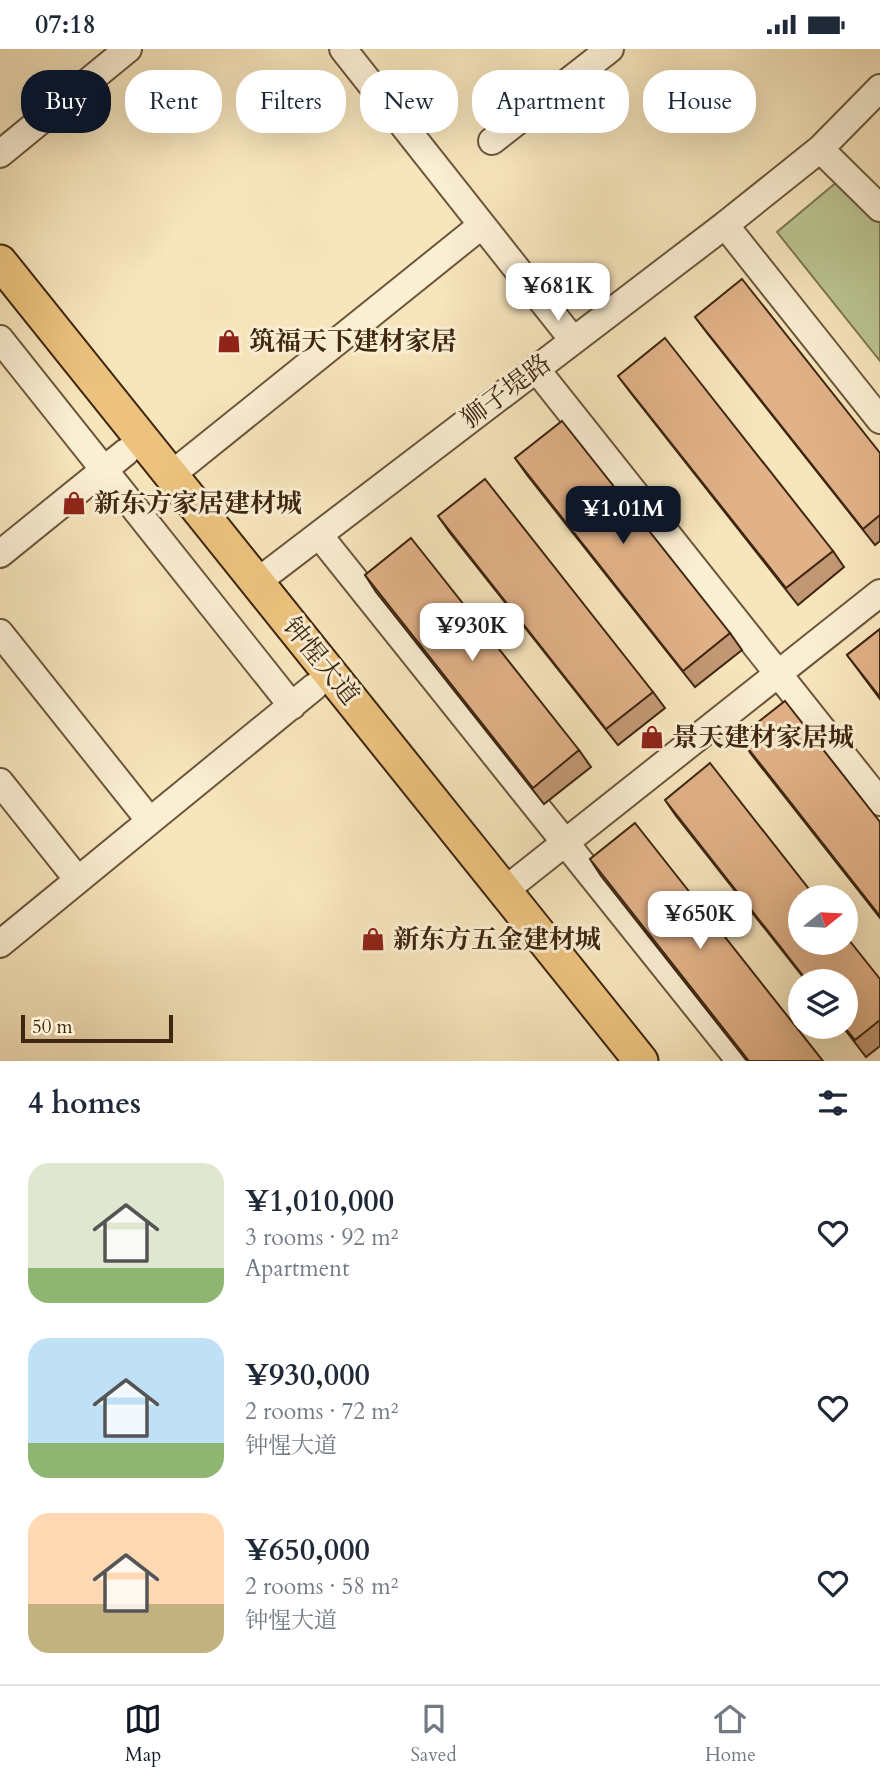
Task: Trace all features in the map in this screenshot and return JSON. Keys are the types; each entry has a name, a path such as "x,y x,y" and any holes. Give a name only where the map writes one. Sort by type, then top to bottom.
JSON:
{"main road":[{"name":"钟惺大道","path":"0,262 641,1061"},
{"name":"钟惺大道","path":"0,295 115,461 303,696 614,1061"}],"street":[{"path":"0,155 128,49"},
{"path":"343,49 573,340"},
{"path":"492,141 610,49"},
{"name":"狮子堤路","path":"257,582 820,149 880,88"},
{"path":"820,149 880,208"},
{"path":"171,475 482,225"},
{"path":"724,225 880,420"},
{"path":"0,339 115,461 0,554"},
{"path":"536,369 880,802"},
{"path":"319,535 740,1061"},
{"path":"505,891 880,593"},
{"path":"0,633 150,821"},
{"path":"3,936 78,880 303,696"},
{"path":"0,782 78,880"}],"green space":[{"path":"838,181 880,218 880,361 777,232"}],"building":[{"path":"742,279 880,453 880,515 863,529 695,317"},
{"path":"665,338 833,551 786,588 618,376"},
{"path":"562,421 730,633 683,671 515,458"},
{"path":"485,479 653,692 606,729 438,516"},
{"path":"411,538 579,750 533,788 365,575"},
{"path":"880,629 880,697 847,655"},
{"path":"785,701 880,822 880,916 858,885 739,737"},
{"path":"710,763 806,885 788,885 788,955 858,955 858,951 880,979 880,1020 858,1038 858,969 798,969 665,800"},
{"path":"635,823 788,1017 788,1039 806,1039 823,1061 749,1061 590,859"}],"place":[{"name":"筑福天下建材家居","path":"229,341"},
{"name":"新东方家居建材城","path":"74,503"},
{"name":"景天建材家居城","path":"652,737"},
{"name":"新东方五金建材城","path":"373,939"}]}
